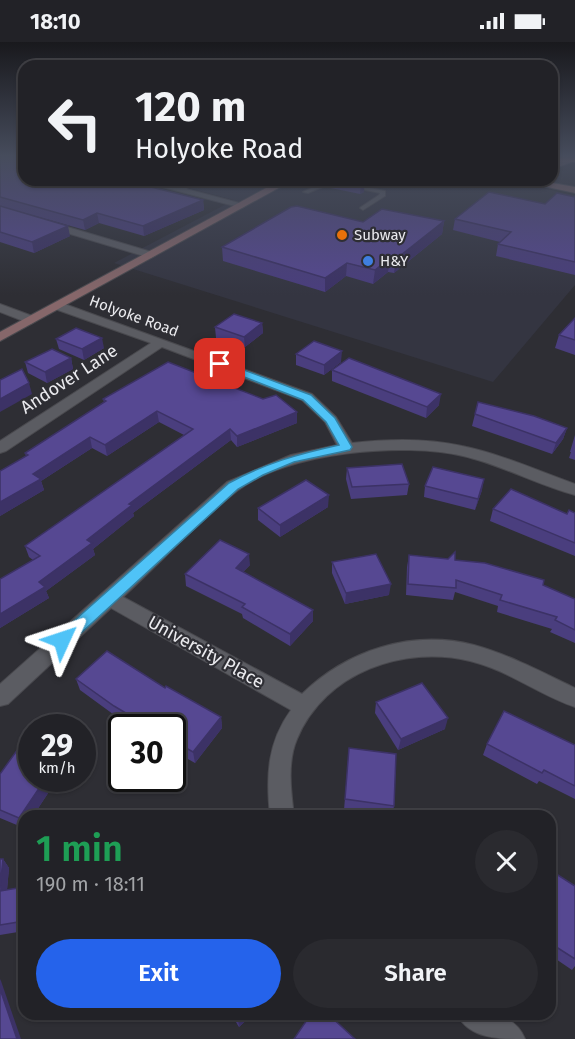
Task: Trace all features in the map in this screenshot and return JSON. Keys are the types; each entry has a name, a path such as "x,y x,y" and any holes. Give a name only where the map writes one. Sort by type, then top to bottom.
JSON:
{"main road":[{"path":"0,337 247,203"}],"street":[{"path":"232,203 242,205"},
{"path":"0,210 151,255"},
{"name":"Holyoke Road","path":"58,306 307,397 331,420 346,447"},
{"path":"0,308 31,320"},
{"name":"Andover Lane","path":"0,448 160,343"},
{"path":"0,696 233,486 291,459 365,444 453,449 471,453 575,490"},
{"name":"University Place","path":"109,598 304,705"},
{"path":"281,810 278,780 285,739 304,705 330,681 362,661 401,650 456,650 493,660 575,698"},
{"path":"481,1020 510,1039"}],"lane":[{"path":"363,208 372,203"}],"shaded area":[{"path":"229,203 575,203 575,285 493,382 114,263"}],"building":[{"path":"20,203 197,203 143,226 97,213 83,220"},
{"path":"476,203 575,203 575,262 498,244 511,232 455,219"},
{"path":"0,206 68,226 32,242 0,232"},
{"path":"297,206 363,222 382,209 444,221 396,259 390,258 375,270 347,263 325,278 222,247 291,207"},
{"path":"234,314 262,323 244,337 215,327"},
{"path":"575,318 575,340 559,335"},
{"path":"76,328 102,338 82,349 56,339"},
{"path":"314,341 342,351 324,365 296,354"},
{"path":"52,349 71,358 45,372 25,362"},
{"path":"349,358 441,394 427,407 332,370"},
{"path":"168,362 263,399 276,395 297,412 237,436 230,429 129,504 132,505 87,540 92,543 39,582 45,587 0,614 0,579 40,556 25,546 193,429 157,411 105,445 90,437 33,474 41,479 0,502 0,471 28,455 25,453 106,401 103,399"},
{"path":"22,369 29,383 0,399 0,380"},
{"path":"478,402 534,416 567,428 556,443 475,414"},
{"path":"402,464 409,484 352,487 347,468"},
{"path":"433,467 484,479 478,499 425,486"},
{"path":"306,480 329,495 280,525 258,508"},
{"path":"511,489 567,514 569,510 575,513 575,543 493,509"},
{"path":"220,540 249,554 236,568 313,610 290,634 242,607 245,604 185,574"},
{"path":"455,552 455,560 485,563 544,580 543,585 575,599 575,630 555,620 557,617 500,600 502,595 456,580 456,588 408,584 409,555 448,559"},
{"path":"376,554 391,584 346,593 332,562"},
{"path":"107,651 165,688 166,686 221,717 193,752 186,748 186,714 127,714 76,679"},
{"path":"422,683 448,718 401,739 376,702"},
{"path":"504,711 575,745 575,786 544,770 542,773 487,744"},
{"path":"349,748 396,754 394,806 345,799"},
{"path":"18,749 18,792 37,792 24,810 18,810 18,818 0,810 0,774"},
{"path":"0,859 3,859 0,888"},
{"path":"556,874 575,886 575,959 556,947"},
{"path":"18,888 18,922 0,925 0,891"},
{"path":"0,989 17,1039 0,1039"},
{"path":"307,1020 334,1020 355,1039 294,1039"}],"place":[{"name":"Subway","path":"342,235"},
{"name":"H&Y","path":"368,261"}],"route":[{"path":"62,640 233,486 291,459 346,447 331,420 307,397 220,364"}]}
